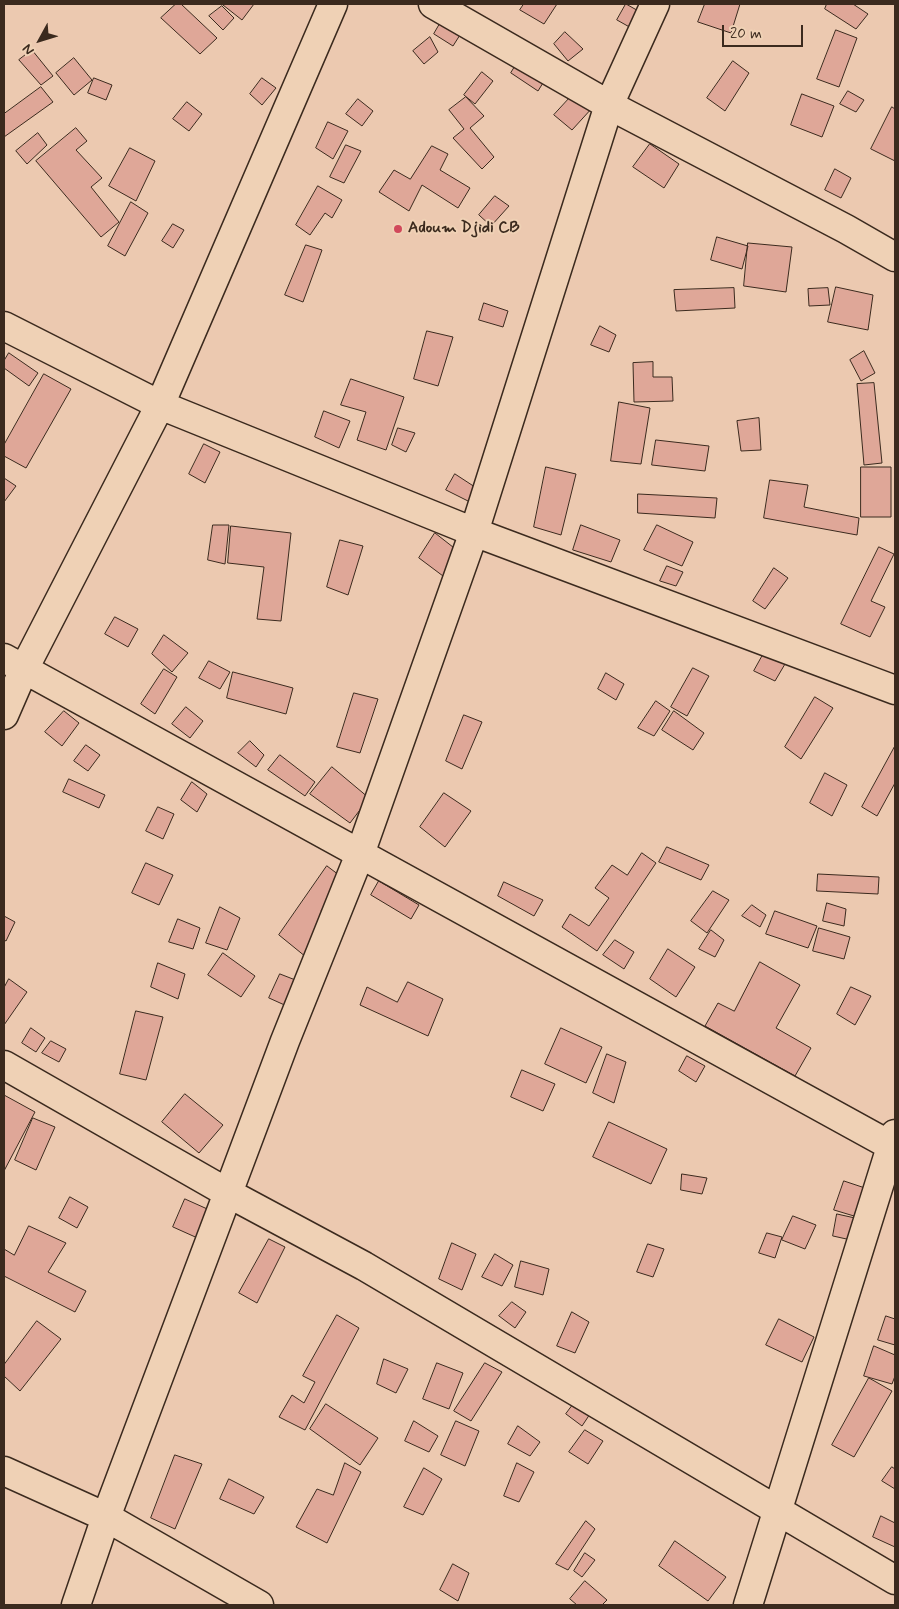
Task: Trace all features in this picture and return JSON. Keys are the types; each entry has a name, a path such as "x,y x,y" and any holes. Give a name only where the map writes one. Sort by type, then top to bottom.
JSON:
{"street":[{"path":"4,715 14,664 160,405 333,4"},
{"path":"433,4 609,105 846,229 895,257"},
{"path":"76,1605 106,1517 285,1041 360,854 474,532 609,105 655,4"},
{"path":"4,326 160,405 474,532 895,690"},
{"path":"14,664 894,1143 748,1605"},
{"path":"4,1065 228,1193 364,1266 895,1580"},
{"path":"4,1471 106,1517 259,1605"}],"building":[{"path":"176,4 181,4 217,38 200,54 161,18"},
{"path":"224,4 254,4 242,20"},
{"path":"524,4 557,4 544,24 520,10"},
{"path":"626,4 642,13 633,29 617,20"},
{"path":"705,4 740,4 731,33 698,22"},
{"path":"827,4 853,4 868,14 856,29 825,9"},
{"path":"222,6 234,18 223,30 209,16"},
{"path":"445,15 465,27 453,46 434,34"},
{"path":"836,30 857,38 839,87 817,79"},
{"path":"565,32 583,49 568,61 554,44"},
{"path":"430,37 438,52 424,64 413,51"},
{"path":"32,50 53,76 41,85 19,60"},
{"path":"74,58 92,80 74,95 56,73"},
{"path":"519,60 546,78 538,91 511,73"},
{"path":"733,61 749,73 725,111 707,98"},
{"path":"482,72 493,81 475,104 464,95"},
{"path":"94,78 112,85 106,100 88,93"},
{"path":"262,78 276,88 262,105 250,94"},
{"path":"41,87 53,102 4,137 4,114"},
{"path":"577,90 593,107 572,130 554,115"},
{"path":"848,91 864,100 856,112 840,104"},
{"path":"802,94 834,106 822,137 791,125"},
{"path":"466,97 484,116 470,128 494,157 482,169 453,138 464,129 449,110"},
{"path":"358,99 373,111 362,126 346,114"},
{"path":"187,102 202,114 189,131 173,119"},
{"path":"892,107 895,109 895,161 871,149"},
{"path":"328,122 348,131 333,159 316,148"},
{"path":"76,128 87,141 76,150 102,178 91,187 119,222 101,237 36,161"},
{"path":"38,133 47,145 27,164 16,151"},
{"path":"650,144 679,164 664,188 633,167"},
{"path":"346,145 361,151 344,183 330,177"},
{"path":"432,146 448,154 440,170 470,188 458,208 422,185 409,211 379,192 394,170 410,179"},
{"path":"130,148 155,161 136,201 109,186"},
{"path":"835,169 851,178 841,198 825,190"},
{"path":"318,186 342,200 332,218 325,213 310,235 296,225"},
{"path":"495,196 509,206 491,226 479,215"},
{"path":"131,202 148,213 125,256 108,246"},
{"path":"173,224 184,230 173,248 162,241"},
{"path":"717,237 748,246 742,269 711,260"},
{"path":"748,243 792,247 786,292 744,286"},
{"path":"306,245 322,250 303,302 285,295"},
{"path":"836,287 873,295 868,330 828,322"},
{"path":"734,288 735,308 676,311 674,290"},
{"path":"828,288 830,305 809,306 808,289"},
{"path":"484,303 508,311 503,327 479,320"},
{"path":"600,326 616,335 609,352 591,345"},
{"path":"427,331 453,337 438,386 414,379"},
{"path":"864,351 875,373 861,381 850,360"},
{"path":"9,353 38,373 29,386 4,368 4,361"},
{"path":"653,362 653,377 672,377 673,401 634,402 633,363"},
{"path":"44,374 71,389 26,468 4,456 4,445"},
{"path":"351,379 404,397 386,450 357,440 366,412 341,405"},
{"path":"874,383 882,463 864,465 857,384"},
{"path":"619,402 650,408 641,464 611,461"},
{"path":"324,411 350,421 339,448 315,437"},
{"path":"759,418 761,450 741,451 737,421"},
{"path":"398,428 415,433 406,452 392,445"},
{"path":"656,440 709,446 705,471 652,465"},
{"path":"204,444 220,452 205,483 189,474"},
{"path":"546,467 576,474 561,535 534,527"},
{"path":"861,467 891,467 891,517 861,517"},
{"path":"455,474 478,489 472,503 446,490"},
{"path":"4,478 16,486 4,502"},
{"path":"770,480 808,485 804,507 859,518 857,535 764,518"},
{"path":"638,494 717,498 715,518 638,513"},
{"path":"213,525 229,525 225,564 208,560"},
{"path":"581,525 620,540 611,562 573,550"},
{"path":"657,525 693,542 682,566 644,550"},
{"path":"231,526 291,533 281,621 257,619 264,567 228,563"},
{"path":"435,533 458,551 443,576 419,558"},
{"path":"340,540 363,546 348,595 327,587"},
{"path":"879,547 894,554 871,601 885,607 870,637 841,624"},
{"path":"667,566 683,572 676,586 660,581"},
{"path":"774,568 788,578 765,609 753,601"},
{"path":"115,617 138,629 128,647 105,634"},
{"path":"164,635 188,653 172,672 152,654"},
{"path":"764,653 785,664 775,681 754,671"},
{"path":"209,661 230,672 220,689 199,678"},
{"path":"693,668 709,676 687,716 671,707"},
{"path":"164,669 177,677 155,714 141,704"},
{"path":"233,672 293,688 286,714 227,698"},
{"path":"606,673 624,684 616,700 598,689"},
{"path":"354,693 378,699 360,753 337,747"},
{"path":"815,697 833,708 801,759 785,747"},
{"path":"656,701 670,711 654,736 638,728"},
{"path":"186,707 203,721 190,738 172,724"},
{"path":"64,711 79,723 62,746 45,732"},
{"path":"674,711 704,733 693,750 662,730"},
{"path":"464,715 482,722 462,769 446,761"},
{"path":"250,741 264,755 256,767 238,753"},
{"path":"86,745 100,755 88,771 74,761"},
{"path":"895,746 895,783 877,816 862,807"},
{"path":"280,755 315,782 305,796 268,770"},
{"path":"332,767 369,798 350,823 310,794"},
{"path":"825,773 847,785 832,816 810,803"},
{"path":"69,779 105,795 99,808 63,792"},
{"path":"192,782 207,794 197,812 181,800"},
{"path":"444,793 471,811 445,847 420,827"},
{"path":"158,807 174,814 163,839 146,831"},
{"path":"667,847 709,865 701,880 659,862"},
{"path":"642,853 656,863 597,951 562,927 570,914 589,926 609,898 595,888 612,865 627,875"},
{"path":"146,863 173,875 159,905 132,893"},
{"path":"327,866 343,878 321,911 332,918 306,957 279,935"},
{"path":"818,874 879,877 878,894 817,891"},
{"path":"379,881 419,905 411,919 371,895"},
{"path":"504,882 543,900 534,916 498,896"},
{"path":"713,891 729,900 707,933 691,921"},
{"path":"827,903 846,909 844,926 823,921"},
{"path":"752,905 766,915 760,927 742,916"},
{"path":"220,907 240,918 227,950 206,943"},
{"path":"775,911 817,926 808,948 766,934"},
{"path":"4,916 15,922 6,941 4,940"},
{"path":"178,919 200,928 193,949 169,942"},
{"path":"819,928 850,937 844,959 813,951"},
{"path":"711,930 724,940 715,957 699,949"},
{"path":"615,940 634,952 624,969 603,955"},
{"path":"668,949 695,967 676,997 650,979"},
{"path":"223,953 255,976 241,997 208,975"},
{"path":"760,962 800,985 776,1028 811,1048 795,1076 705,1026 718,1003 734,1011"},
{"path":"158,963 185,974 178,999 151,987"},
{"path":"280,974 298,981 289,1007 269,998"},
{"path":"9,979 27,992 4,1025 4,988"},
{"path":"408,982 443,999 428,1036 360,1005 367,987 397,1002"},
{"path":"851,987 871,996 855,1025 837,1014"},
{"path":"136,1011 163,1017 146,1080 120,1074"},
{"path":"31,1028 45,1038 36,1052 22,1043"},
{"path":"561,1028 602,1047 586,1083 545,1064"},
{"path":"51,1041 66,1049 59,1062 42,1053"},
{"path":"607,1054 626,1062 614,1103 593,1093"},
{"path":"687,1056 705,1066 696,1082 679,1071"},
{"path":"522,1070 555,1084 543,1111 511,1097"},
{"path":"185,1094 223,1125 199,1153 162,1122"},
{"path":"4,1095 35,1112 4,1171"},
{"path":"33,1118 55,1127 36,1170 15,1160"},
{"path":"609,1122 667,1149 651,1184 593,1157"},
{"path":"682,1174 707,1178 702,1194 681,1190"},
{"path":"844,1181 865,1188 854,1216 834,1210"},
{"path":"70,1197 88,1207 77,1228 59,1218"},
{"path":"185,1199 214,1212 202,1240 173,1227"},
{"path":"837,1214 864,1220 860,1242 833,1236"},
{"path":"793,1216 816,1225 805,1249 782,1240"},
{"path":"29,1226 66,1243 48,1272 86,1291 75,1312 4,1276 4,1249 14,1255"},
{"path":"767,1233 782,1237 775,1258 759,1253"},
{"path":"269,1239 285,1247 257,1303 239,1293"},
{"path":"452,1243 476,1254 462,1290 439,1279"},
{"path":"648,1244 664,1249 653,1277 637,1272"},
{"path":"495,1254 513,1265 502,1286 482,1277"},
{"path":"521,1261 549,1269 543,1295 515,1287"},
{"path":"512,1302 526,1312 515,1328 499,1316"},
{"path":"572,1312 589,1322 575,1353 557,1346"},
{"path":"337,1315 359,1328 305,1430 279,1417 292,1395 304,1403 315,1382 303,1376"},
{"path":"886,1316 895,1319 895,1345 878,1340"},
{"path":"779,1319 814,1337 802,1362 766,1345"},
{"path":"37,1321 61,1339 20,1391 4,1376 4,1365"},
{"path":"874,1346 895,1355 895,1376 892,1384 864,1376"},
{"path":"384,1359 408,1369 396,1393 377,1384"},
{"path":"437,1363 463,1373 449,1409 423,1399"},
{"path":"485,1363 502,1372 471,1421 454,1411"},
{"path":"869,1378 892,1391 854,1457 832,1445"},
{"path":"575,1402 590,1414 582,1426 566,1414"},
{"path":"326,1404 378,1438 360,1465 310,1429"},
{"path":"414,1421 438,1436 429,1452 405,1441"},
{"path":"456,1421 479,1431 465,1466 441,1455"},
{"path":"518,1426 540,1442 530,1456 508,1444"},
{"path":"585,1430 603,1441 588,1464 569,1452"},
{"path":"175,1455 202,1464 175,1529 151,1518"},
{"path":"345,1463 361,1472 327,1543 296,1527 317,1489 333,1495"},
{"path":"517,1463 534,1472 519,1502 504,1496"},
{"path":"892,1467 895,1469 895,1489 882,1481"},
{"path":"424,1468 442,1479 423,1515 404,1507"},
{"path":"229,1479 264,1497 254,1514 220,1499"},
{"path":"881,1516 895,1523 895,1547 873,1537"},
{"path":"586,1521 595,1529 568,1570 556,1564"},
{"path":"675,1541 726,1577 708,1601 659,1566"},
{"path":"585,1553 595,1560 582,1577 574,1571"},
{"path":"453,1564 469,1573 458,1601 440,1590"},
{"path":"585,1581 607,1600 602,1605 577,1605 570,1599"}],"place":[{"name":"Adoum Djidi CB","path":"398,229"}]}
